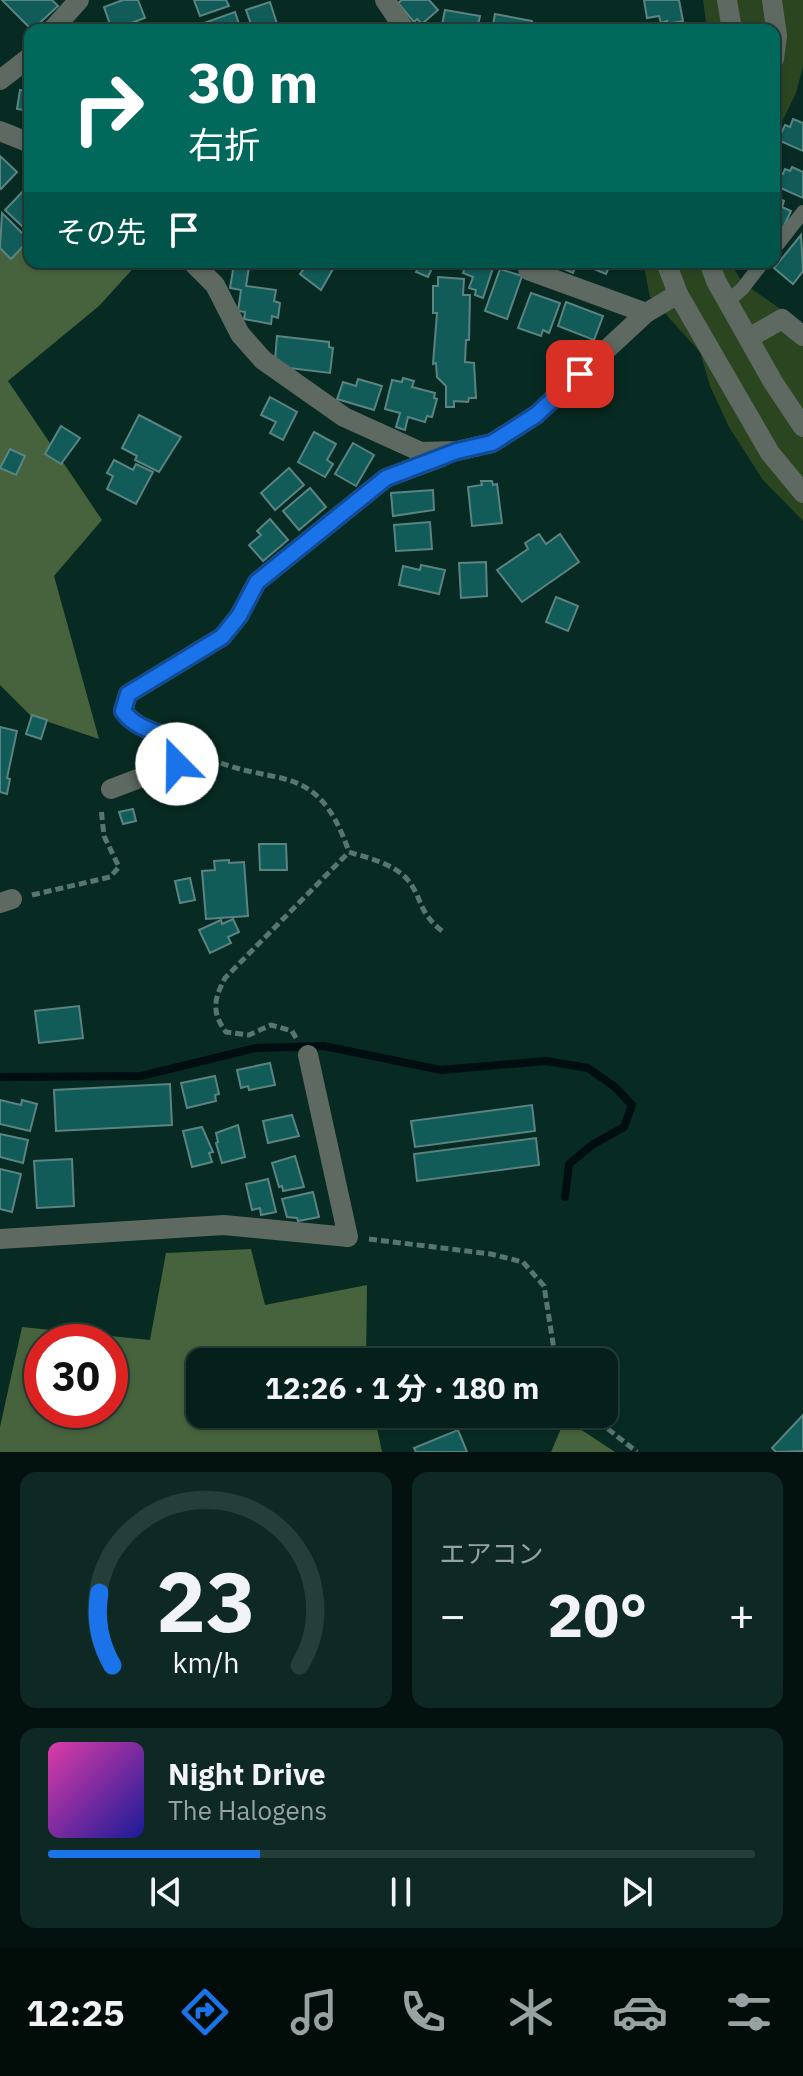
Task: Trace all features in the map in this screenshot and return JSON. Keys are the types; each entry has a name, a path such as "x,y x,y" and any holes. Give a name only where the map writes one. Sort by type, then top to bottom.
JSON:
{"street":[{"path":"57,24 79,0"},
{"path":"385,0 401,24"},
{"path":"727,0 731,24"},
{"path":"772,0 775,24"},
{"path":"0,80 24,62"},
{"path":"0,131 24,141"},
{"path":"198,268 215,285 240,334 263,360 357,423 421,452 457,451"},
{"path":"668,268 678,294 770,453 803,493"},
{"path":"712,268 784,401 803,427"},
{"path":"528,270 646,313"},
{"path":"111,789 177,764 180,743 162,733 132,724 123,711 128,694 222,637 239,616 257,582 386,478 457,451 492,443 536,415 646,313 678,294"},
{"path":"749,338 782,319 803,336"},
{"path":"0,1239 224,1225 348,1237 308,1055"}],"lane":[{"path":"780,241 803,212"},
{"path":"728,301 758,268"}],"path":[{"path":"180,743 220,764 281,777 313,791 338,820 349,852"},
{"path":"6,901 110,877 119,867 104,836 99,811 111,789"},
{"path":"349,852 389,866 408,880 426,918 442,931"},
{"path":"308,1055 292,1031 271,1025 249,1035 226,1032 215,1017 215,998 225,978 349,852"},
{"path":"348,1237 491,1254 523,1262 544,1286 554,1348"},
{"path":"607,1428 637,1452"}],"green space":[{"path":"703,0 803,0 803,66 796,93 780,126 780,24 706,24"},
{"path":"24,230 24,268 134,268 99,306 8,381 102,520 54,576 99,739 31,716 0,685 0,243"},
{"path":"644,268 734,268 742,282 803,325 803,521 763,480 729,427 710,386 700,352 650,297"},
{"path":"251,1249 265,1305 367,1285 366,1348 186,1348 186,1428 377,1428 382,1452 0,1452 0,1427 22,1327 24,1428 128,1428 128,1338 150,1340 166,1253"},
{"path":"561,1428 579,1428 615,1452 551,1452"}],"building":[{"path":"2,0 52,0 58,6 38,24 26,24"},
{"path":"123,0 138,0 145,18 128,24 110,24 104,7"},
{"path":"194,0 226,0 229,6 200,16"},
{"path":"402,0 429,0 438,10 422,24 417,19 414,22 398,3"},
{"path":"644,0 679,0 683,21 667,24 667,21 661,23 659,16 647,18"},
{"path":"270,2 277,24 251,24 246,10"},
{"path":"445,10 480,16 478,24 442,24"},
{"path":"235,12 239,24 201,24"},
{"path":"495,14 532,21 532,24 493,24"},
{"path":"20,90 24,90 24,110 17,109"},
{"path":"793,119 803,123 803,151 780,141 785,125 790,127"},
{"path":"0,156 17,172 1,189 0,188"},
{"path":"792,167 803,172 803,198 780,188 780,173 783,174 785,169 790,171"},
{"path":"24,190 24,228 5,210"},
{"path":"780,199 784,201 782,207 791,211 783,228 780,226"},
{"path":"2,213 24,235 24,245 11,259 0,248"},
{"path":"801,235 803,271 793,284 774,268 780,268 780,261"},
{"path":"233,268 249,268 246,286 276,290 274,301 280,303 278,318 272,316 271,324 244,319 245,312 238,311 241,290 230,288"},
{"path":"304,268 334,268 321,290 300,274"},
{"path":"418,268 432,268 428,277 416,272"},
{"path":"465,268 493,268 483,298 475,295 476,290 469,288 473,277 463,273"},
{"path":"591,268 608,268 606,274"},
{"path":"500,269 522,276 507,319 485,311"},
{"path":"438,277 464,279 463,295 470,295 465,362 474,363 476,398 469,398 468,402 454,401 454,407 446,407 446,386 437,377 436,363 433,364 437,313 433,313 433,286 438,286"},
{"path":"531,293 560,303 549,333 543,330 541,336 518,328"},
{"path":"566,302 603,316 594,340 558,326"},
{"path":"277,336 329,342 329,347 333,348 330,373 281,367 275,360"},
{"path":"403,378 414,381 412,387 435,393 434,398 437,399 432,417 427,416 425,422 408,417 405,430 396,427 400,413 385,409 392,380 402,382"},
{"path":"358,379 382,386 374,410 337,399 343,382 356,386"},
{"path":"270,397 297,412 283,440 270,433 276,422 261,415"},
{"path":"139,415 181,437 159,472 135,460 137,456 122,448"},
{"path":"61,426 80,438 61,464 45,454"},
{"path":"314,432 336,444 327,460 333,464 325,477 298,462"},
{"path":"353,443 374,455 356,486 335,474"},
{"path":"10,449 25,456 16,475 0,468"},
{"path":"114,460 133,470 136,464 153,472 136,504 107,489 113,476 107,473"},
{"path":"289,468 304,485 275,510 261,493"},
{"path":"481,481 497,484 502,523 472,526 468,487 482,485"},
{"path":"310,488 326,507 299,530 283,511"},
{"path":"433,490 434,510 393,516 391,493"},
{"path":"270,519 288,540 263,561 249,545 261,535 257,531"},
{"path":"430,522 432,549 396,551 394,525"},
{"path":"539,534 546,544 560,534 579,562 522,602 497,570 528,549 525,543"},
{"path":"486,562 487,596 461,598 459,563"},
{"path":"421,565 445,570 439,594 399,585 403,566 420,570"},
{"path":"556,597 578,606 568,631 546,622"},
{"path":"32,715 47,720 41,739 26,734"},
{"path":"0,727 17,731 7,778 10,779 7,794 0,792"},
{"path":"133,809 136,821 123,824 119,812"},
{"path":"259,844 286,844 287,870 260,870"},
{"path":"229,860 229,863 244,862 248,916 206,919 202,871 215,870 214,861"},
{"path":"190,878 195,900 180,903 175,881"},
{"path":"233,919 239,932 228,937 231,943 210,953 199,930 221,920 222,924"},
{"path":"79,1006 83,1038 39,1043 35,1011"},
{"path":"270,1063 275,1085 249,1090 248,1086 241,1088 237,1070"},
{"path":"215,1076 219,1094 215,1095 216,1101 187,1108 181,1083"},
{"path":"170,1084 172,1125 56,1131 54,1090"},
{"path":"0,1100 21,1105 22,1100 37,1104 30,1131 0,1124"},
{"path":"532,1105 535,1131 415,1147 411,1121"},
{"path":"292,1115 299,1136 268,1143 263,1121"},
{"path":"238,1125 245,1157 222,1163 216,1133"},
{"path":"202,1127 213,1152 209,1153 212,1162 192,1167 183,1131"},
{"path":"0,1134 28,1140 23,1163 0,1157"},
{"path":"536,1138 539,1165 417,1181 414,1154"},
{"path":"295,1156 304,1187 283,1191 272,1163"},
{"path":"72,1159 74,1206 37,1208 34,1161"},
{"path":"0,1169 21,1174 12,1212 0,1209"},
{"path":"268,1179 276,1212 261,1215 260,1208 252,1210 246,1184"},
{"path":"313,1192 319,1217 298,1221 297,1218 287,1217 282,1199"},
{"path":"803,1415 803,1451 776,1452 772,1448"},
{"path":"458,1430 467,1452 416,1452 414,1448"}],"waterway":[{"path":"0,1077 141,1076 256,1048 324,1046 441,1070 546,1061 588,1068 615,1087 632,1105 624,1127 592,1145 569,1164 565,1197"}],"route":[{"path":"177,764 180,743 162,733 132,724 123,711 128,694 222,637 239,616 257,582 386,478 457,451 492,443 536,415 580,374"}]}
